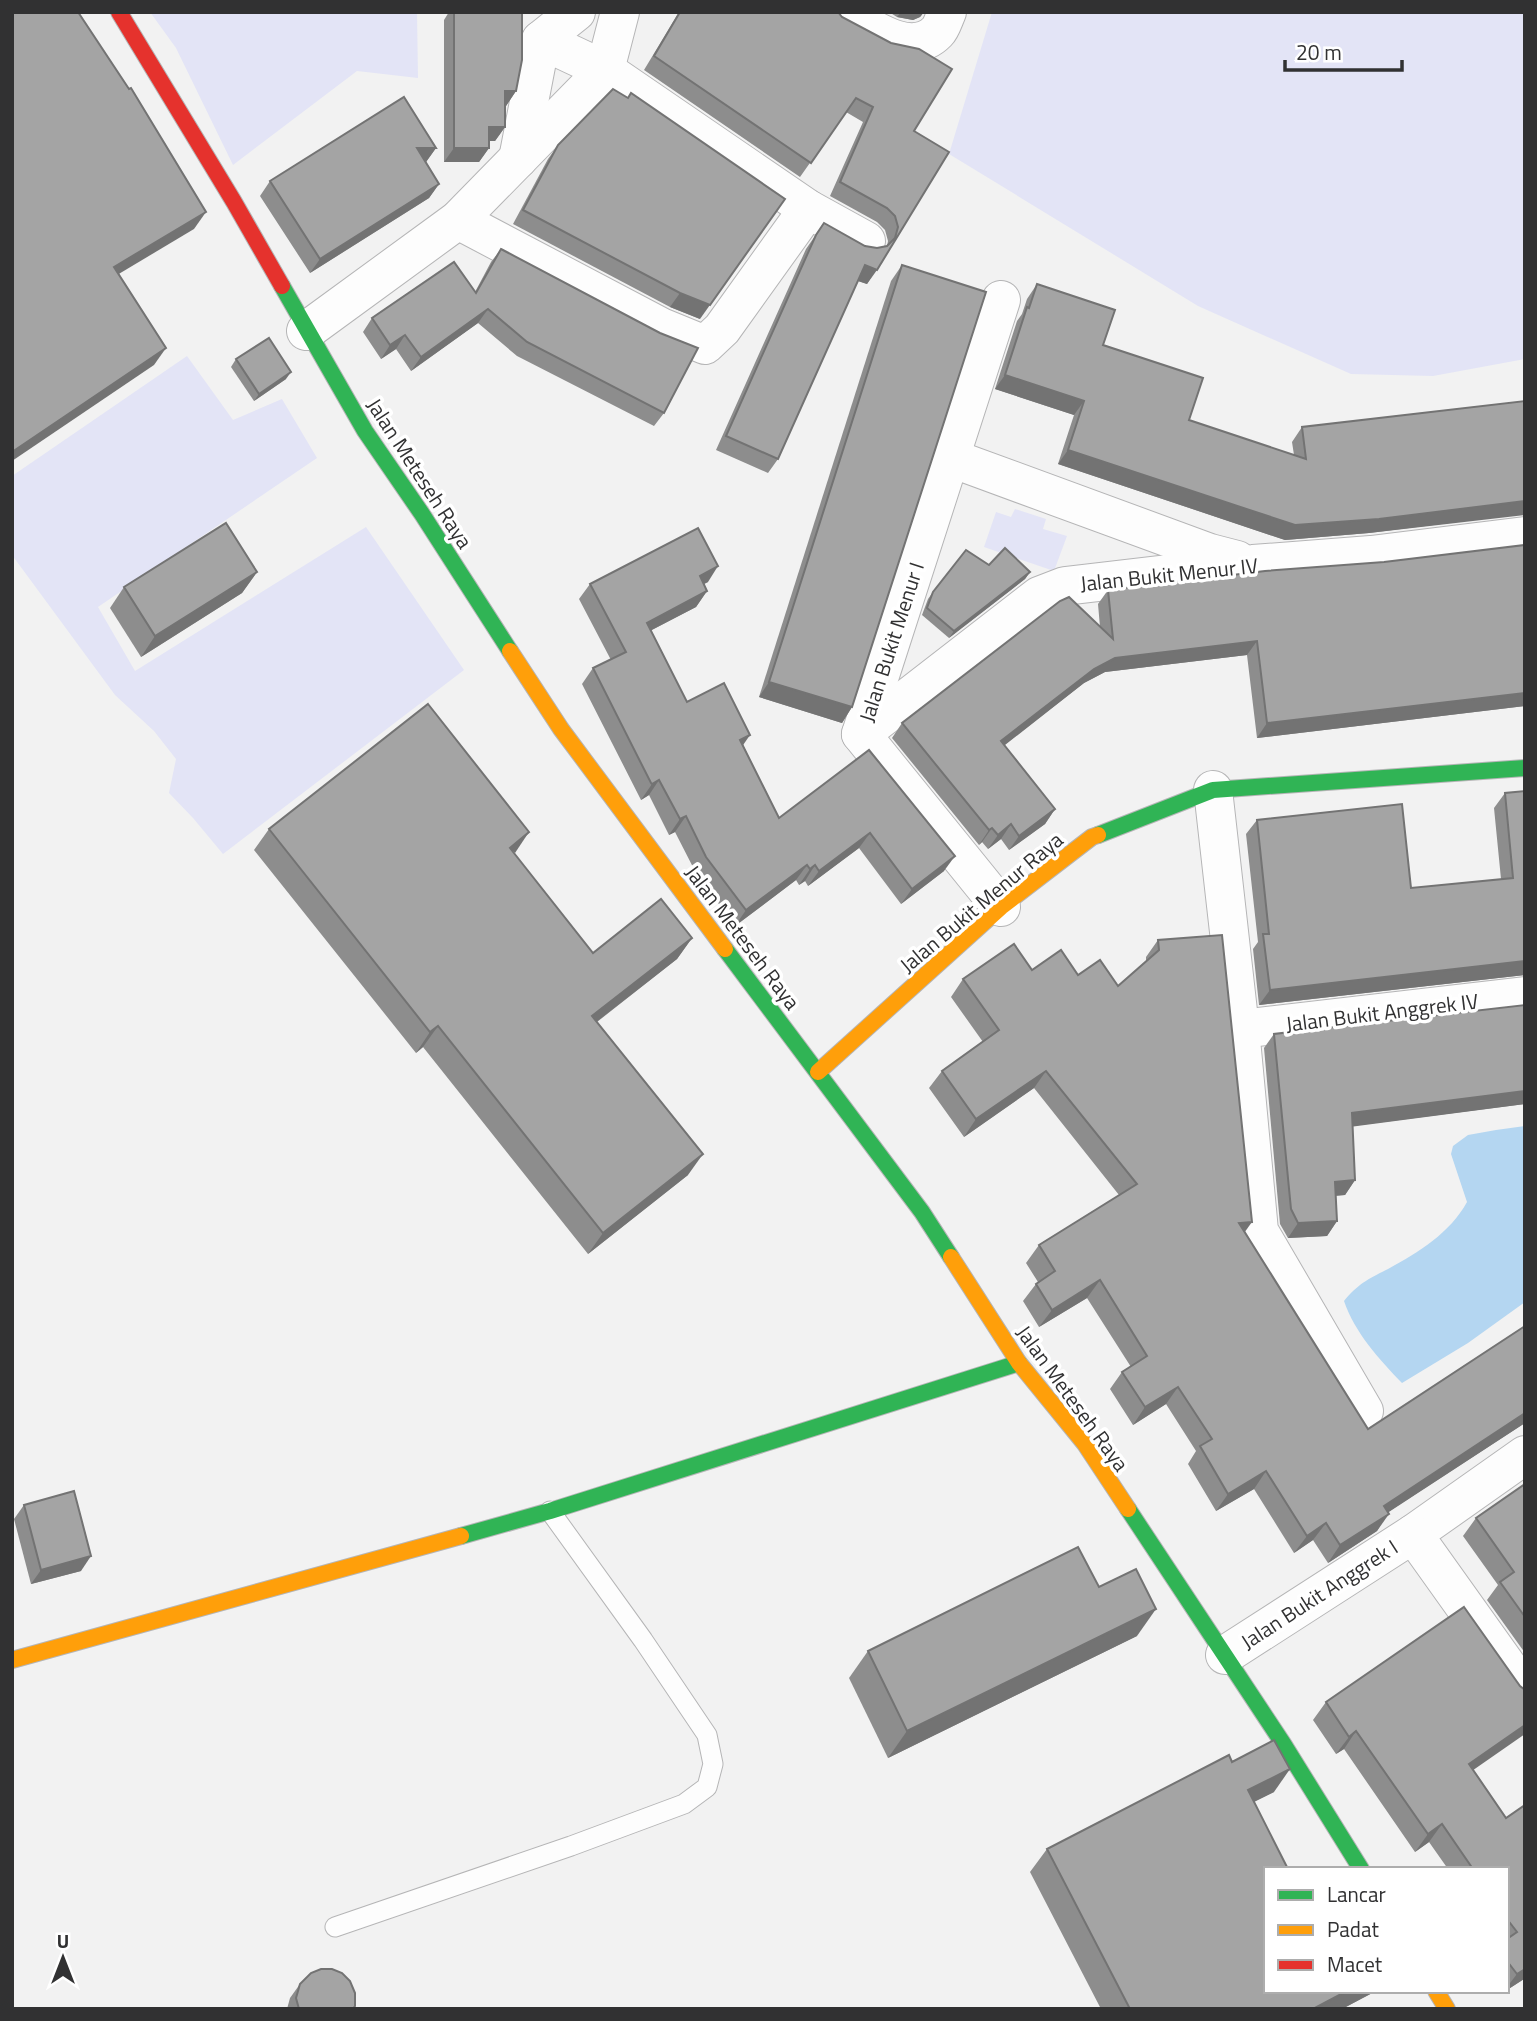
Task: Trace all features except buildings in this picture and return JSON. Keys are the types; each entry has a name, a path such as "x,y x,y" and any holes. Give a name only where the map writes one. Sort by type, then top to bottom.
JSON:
{"main road":[{"name":"Jalan Meteseh Raya","path":"120,12 234,202 365,431 561,729 922,1212 1019,1363 1085,1444 1225,1655 1360,1867"},
{"name":"Jalan Bukit Menur Raya","path":"818,1072 1001,907 1092,837 1213,790 1525,768"},
{"path":"12,1660 550,1511 1019,1363"},
{"path":"1437,1993 1447,2009"}],"street":[{"path":"518,159 541,40 576,12"},
{"path":"306,331 458,220 605,70 620,12"},
{"path":"843,12 898,41 923,41 939,31 947,12"},
{"path":"541,40 605,70 808,209 866,241"},
{"path":"458,220 661,327 705,345 722,329 808,209"},
{"name":"Jalan Bukit Menur I","path":"1001,300 861,734 1001,907"},
{"path":"951,458 1210,553 1253,564"},
{"name":"Jalan Bukit Menur IV","path":"861,734 1040,596 1065,586 1253,564 1371,555 1525,536"},
{"path":"1213,790 1259,1231 1364,1411"},
{"name":"Jalan Bukit Anggrek IV","path":"1240,1029 1525,996"},
{"name":"Jalan Bukit Anggrek I","path":"1225,1655 1413,1534 1525,1455"},
{"name":"Jalan Bukit Anggrek I","path":"1413,1534 1525,1691"}],"lane":[{"path":"335,1927 684,1804 707,1787 713,1764 707,1735 643,1640 550,1511"}],"shaded area":[{"path":"150,12 417,12 418,78 357,71 233,165 176,48"},
{"path":"992,12 1525,12 1525,359 1433,376 1351,374 1198,306 949,154"},
{"path":"187,356 233,420 282,399 317,458 98,607 135,671 366,527 464,670 223,854 169,793 176,759 154,731 115,695 12,555 12,476"},
{"path":"1015,509 1046,519 1043,529 1067,536 1054,571 984,547 996,512 1011,517"}],"water":[{"path":"1525,1126 1525,1302 1468,1343 1402,1383 1361,1335 1344,1301 1364,1282 1433,1241 1460,1213 1467,1202 1451,1154 1453,1146 1468,1135"}],"traffic: fast":[{"path":"282,286 365,431 510,651"},
{"path":"1098,835 1213,790 1525,768"},
{"path":"725,949 922,1212 951,1257"},
{"path":"461,1536 550,1511 1019,1363"},
{"path":"1128,1509 1284,1745 1360,1867"}],"traffic: slow":[{"path":"510,651 561,729 725,949"},
{"path":"818,1072 1001,907 1098,835"},
{"path":"951,1257 1019,1363 1085,1444 1128,1509"},
{"path":"12,1660 461,1536"},
{"path":"1437,1993 1447,2009"}],"traffic: jam":[{"path":"119,12 282,286"}]}
